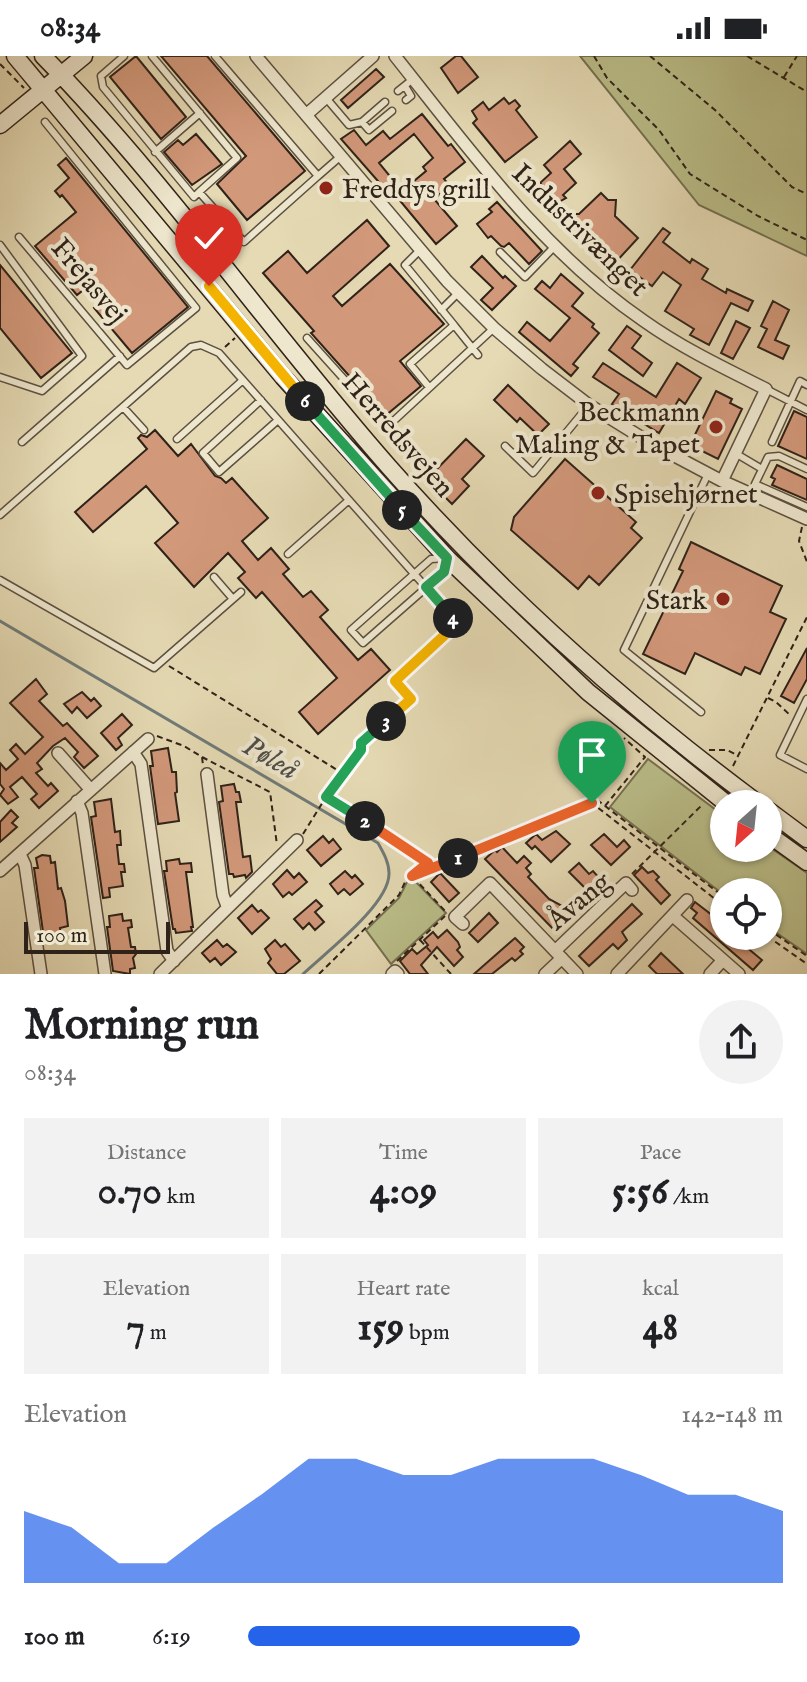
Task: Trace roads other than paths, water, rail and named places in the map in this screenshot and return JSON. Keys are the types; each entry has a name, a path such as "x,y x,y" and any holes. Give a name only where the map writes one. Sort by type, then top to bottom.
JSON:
{"street":[{"name":"Herredsvejen","path":"15,56 283,377 447,558 588,692 710,790"},
{"name":"Herredsvejen","path":"43,56 98,114 389,467 461,544 613,687 742,790"},
{"path":"0,125 84,56"},
{"path":"256,56 420,250 494,328 589,405 652,444 722,481 806,515"},
{"path":"306,115 373,56"},
{"name":"Industrivænget","path":"395,56 409,82 508,197 601,288 642,320 695,353 766,389"},
{"path":"722,481 766,389"},
{"path":"0,871 148,739"},
{"path":"133,752 141,764 167,951 174,961"},
{"path":"58,753 91,790"},
{"path":"207,775 227,906"},
{"path":"77,801 82,813 105,974"},
{"path":"782,820 807,839"},
{"path":"160,974 297,840"},
{"path":"782,844 807,862"},
{"path":"20,854 25,865 41,974"},
{"name":"Åvang","path":"455,918 490,883 577,974"},
{"name":"Åvang","path":"545,974 558,954 629,887"},
{"path":"617,974 687,900"},
{"path":"673,916 739,974"},
{"path":"710,974 723,960"}],"lane":[{"path":"124,56 101,76 103,87 194,197 237,158 152,56"},
{"path":"215,56 318,176"},
{"path":"398,91 409,82 411,93 406,100"},
{"path":"326,98 349,125 362,122 385,102"},
{"path":"362,122 369,130 392,111"},
{"path":"155,152 200,113"},
{"path":"22,442 120,356 127,365 196,308 45,122"},
{"path":"199,192 244,242 341,156"},
{"name":"Frejasvej","path":"19,237 120,356"},
{"path":"0,245 82,356 42,391 0,377"},
{"path":"500,252 525,277 556,245"},
{"path":"420,250 405,265 475,352"},
{"path":"441,310 458,293"},
{"path":"429,387 410,364 454,325"},
{"path":"307,338 387,427 429,387 475,352 494,328"},
{"path":"0,515 191,347 201,345 219,353 454,619 449,631 395,681 411,699 361,743"},
{"path":"177,439 243,380"},
{"path":"772,442 800,381 807,385"},
{"path":"766,389 807,410"},
{"path":"261,400 203,453 219,472 278,420"},
{"path":"505,446 533,473 589,405"},
{"path":"123,407 144,430"},
{"path":"735,453 762,469"},
{"path":"806,515 755,484 768,457 779,456 807,469"},
{"path":"701,712 624,650 708,474"},
{"path":"288,554 349,500"},
{"path":"447,558 431,559 351,630 363,643 444,572 447,558 461,544"},
{"path":"214,577 233,599"},
{"path":"0,580 154,668 241,592"},
{"path":"807,699 780,755 807,769"}],"waterway":[{"name":"Pøleå","path":"0,621 378,843 389,873 379,899 355,927 303,974"}],"place":[{"name":"Freddys grill","path":"326,188"},
{"name":"Beckmann Maling & Tapet","path":"716,427"},
{"name":"Spisehjørnet","path":"598,493"},
{"name":"Stark","path":"723,599"}]}
